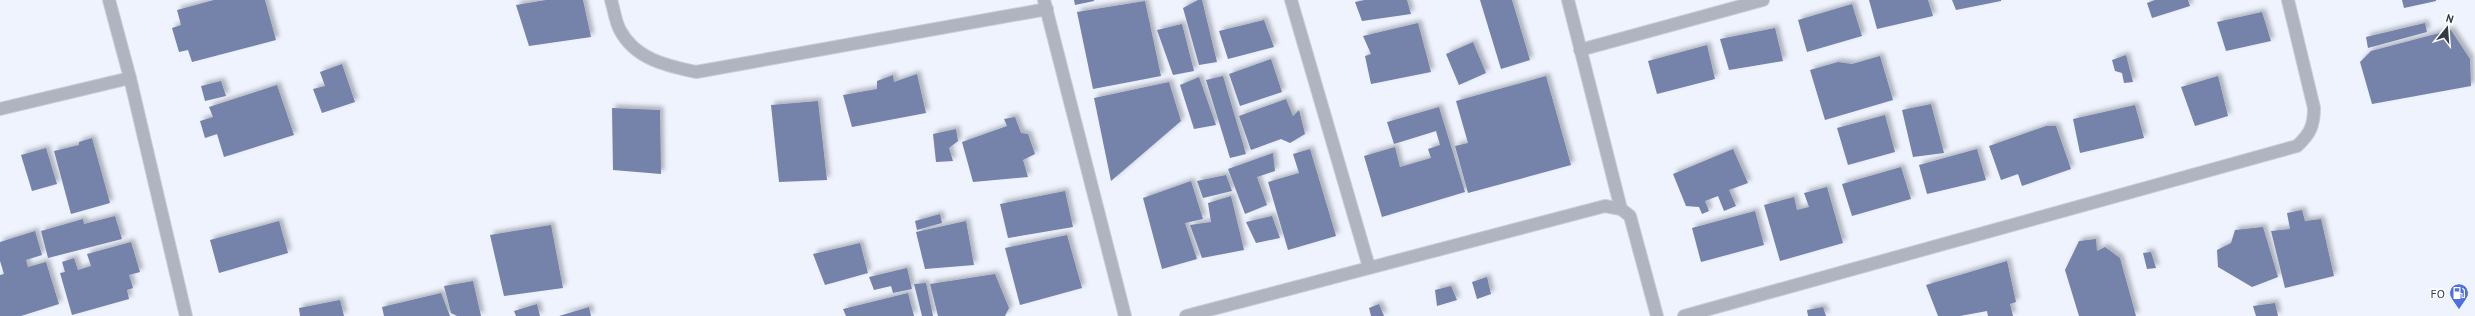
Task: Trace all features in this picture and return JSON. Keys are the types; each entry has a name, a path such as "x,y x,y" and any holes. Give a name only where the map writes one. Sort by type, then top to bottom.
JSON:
{"street":[{"path":"109,0 130,78 186,316"},
{"path":"611,0 620,30 640,55 665,65 696,72 1046,4 1125,316"},
{"path":"1291,0 1369,267"},
{"path":"1568,0 1621,209"},
{"path":"1580,50 1763,0"},
{"path":"1684,316 2297,146 2308,136 2314,124 2314,108 2288,0"},
{"path":"0,109 130,78"},
{"path":"1186,316 1605,206 1621,209 1630,216 1657,316"}],"building":[{"path":"214,0 265,0 276,40 192,62 188,50 179,52 172,28 181,25 177,10"},
{"path":"546,0 583,0 591,37 529,46 516,5"},
{"path":"1074,0 1094,0 1094,1 1075,5"},
{"path":"1198,0 1202,0 1217,62 1199,65 1183,8"},
{"path":"1365,0 1407,0 1411,14 1362,21 1355,2"},
{"path":"1480,0 1512,0 1530,60 1501,69"},
{"path":"1869,0 1928,0 1933,16 1877,29"},
{"path":"1952,0 2001,0 2001,1 1956,10"},
{"path":"2155,0 2188,0 2190,6 2152,18 2147,3"},
{"path":"2402,0 2436,0 2436,1 2404,8"},
{"path":"1145,1 1161,76 1093,89 1077,12"},
{"path":"1852,4 1862,36 1807,52 1798,20"},
{"path":"2262,12 2271,41 2226,51 2217,22"},
{"path":"1264,20 1274,47 1228,59 1219,31"},
{"path":"1418,23 1431,72 1371,84 1365,56 1371,54 1363,36"},
{"path":"2425,23 2427,32 2368,48 2366,37"},
{"path":"1182,24 1194,71 1173,75 1157,30"},
{"path":"1775,28 1783,61 1729,70 1720,39"},
{"path":"2451,30 2470,59 2471,86 2372,104 2360,62 2371,51"},
{"path":"1473,42 1486,73 1459,85 1446,54"},
{"path":"1707,45 1715,79 1657,94 1648,61"},
{"path":"2126,55 2133,82 2124,83 2122,73 2115,71 2112,60"},
{"path":"1880,56 1893,100 1825,120 1810,70 1838,62 1852,64"},
{"path":"1271,59 1282,92 1240,106 1229,74"},
{"path":"342,64 355,102 322,113 313,89 325,86 320,72"},
{"path":"917,74 926,113 852,127 843,95 877,89 877,81 893,75 894,82"},
{"path":"1223,76 1246,154 1230,158 1206,80"},
{"path":"1546,76 1571,165 1468,193 1455,146 1468,143 1456,101"},
{"path":"2218,76 2228,116 2195,126 2181,87"},
{"path":"1199,77 1216,125 1194,129 1180,85"},
{"path":"221,81 226,96 205,101 201,86"},
{"path":"1169,82 1181,121 1111,181 1094,98"},
{"path":"277,85 294,135 224,157 217,134 205,138 200,121 213,117 209,107"},
{"path":"1286,99 1293,116 1299,110 1305,134 1290,143 1281,139 1251,150 1239,116"},
{"path":"818,101 827,180 779,182 771,105"},
{"path":"1931,104 1944,153 1913,157 1902,110"},
{"path":"2135,105 2144,138 2080,153 2073,119"},
{"path":"1439,107 1465,192 1382,217 1364,156 1395,147 1400,167 1431,158 1428,149 1440,145 1436,131 1394,144 1387,122"},
{"path":"612,108 660,110 661,174 613,170"},
{"path":"1885,115 1895,152 1848,165 1837,128"},
{"path":"1015,117 1021,133 1028,134 1035,154 1023,160 1028,177 973,182 962,142 1007,126 1004,119"},
{"path":"2046,126 2056,126 2071,169 2022,186 2018,174 2001,180 1989,146"},
{"path":"956,129 958,141 949,148 953,161 936,162 933,134"},
{"path":"92,138 110,203 71,214 54,151 79,145 79,142"},
{"path":"46,148 57,184 32,191 21,155"},
{"path":"1310,149 1336,236 1288,250 1268,182 1299,173 1293,154"},
{"path":"1733,149 1748,183 1729,190 1736,206 1724,211 1718,196 1705,201 1709,211 1702,214 1699,207 1686,206 1673,174"},
{"path":"1977,149 1986,180 1927,194 1919,165"},
{"path":"1273,153 1275,171 1257,177 1267,205 1245,214 1228,169"},
{"path":"1901,167 1911,199 1852,216 1842,184"},
{"path":"1226,175 1232,191 1203,198 1197,181"},
{"path":"1191,181 1203,219 1185,223 1197,259 1162,269 1143,198"},
{"path":"1827,187 1843,243 1780,261 1764,205 1794,197 1797,210 1809,207 1804,193"},
{"path":"1065,191 1073,227 1008,238 1000,204"},
{"path":"1231,196 1244,250 1202,258 1190,225 1211,222 1208,203"},
{"path":"2302,210 2305,221 2321,219 2334,276 2285,288 2271,231 2290,229 2287,213"},
{"path":"1755,211 1764,245 1701,262 1692,228"},
{"path":"940,214 942,223 917,230 915,221"},
{"path":"115,216 122,239 48,258 41,231 83,219 84,224"},
{"path":"1272,216 1280,238 1256,243 1246,222"},
{"path":"279,221 288,253 219,273 210,240"},
{"path":"966,221 974,265 925,269 916,232"},
{"path":"551,225 563,288 504,296 490,235"},
{"path":"2263,227 2278,277 2252,287 2218,267 2217,250 2231,243 2235,230"},
{"path":"35,231 42,255 26,260 28,267 46,262 59,304 21,316 0,316 0,275 4,274 0,261 0,242"},
{"path":"1067,235 1082,288 1020,305 1005,248"},
{"path":"2096,239 2097,251 2105,247 2120,258 2136,316 2079,316 2065,270 2079,241"},
{"path":"131,242 140,272 129,275 133,288 127,290 129,299 72,315 60,273 65,272 62,262 74,258 78,270 91,266 87,254"},
{"path":"860,243 868,273 825,285 813,254"},
{"path":"2151,252 2156,268 2147,269 2143,253"},
{"path":"2007,261 2016,302 2010,304 2013,316 1988,316 1987,311 1960,316 1938,316 1926,285"},
{"path":"907,268 912,289 893,293 891,286 874,290 869,277"},
{"path":"995,274 1009,308 1005,316 938,316 930,284"},
{"path":"1487,277 1491,294 1477,299 1472,282"},
{"path":"473,281 481,316 457,316 451,313 444,286"},
{"path":"926,283 933,316 922,316 914,284"},
{"path":"1451,286 1457,300 1437,306 1435,290"},
{"path":"441,293 450,316 384,316 382,307"},
{"path":"908,293 914,316 846,316 843,309"},
{"path":"340,300 344,316 300,316 299,308"},
{"path":"2275,303 2278,316 2256,316 2253,306"},
{"path":"537,304 540,316 516,316 514,311"},
{"path":"1379,304 1384,316 1371,316 1369,308"},
{"path":"589,307 591,316 559,316"},
{"path":"1823,307 1826,316 1808,316 1807,310"}],"place":[{"name":"FO","path":"2459,310"}]}
